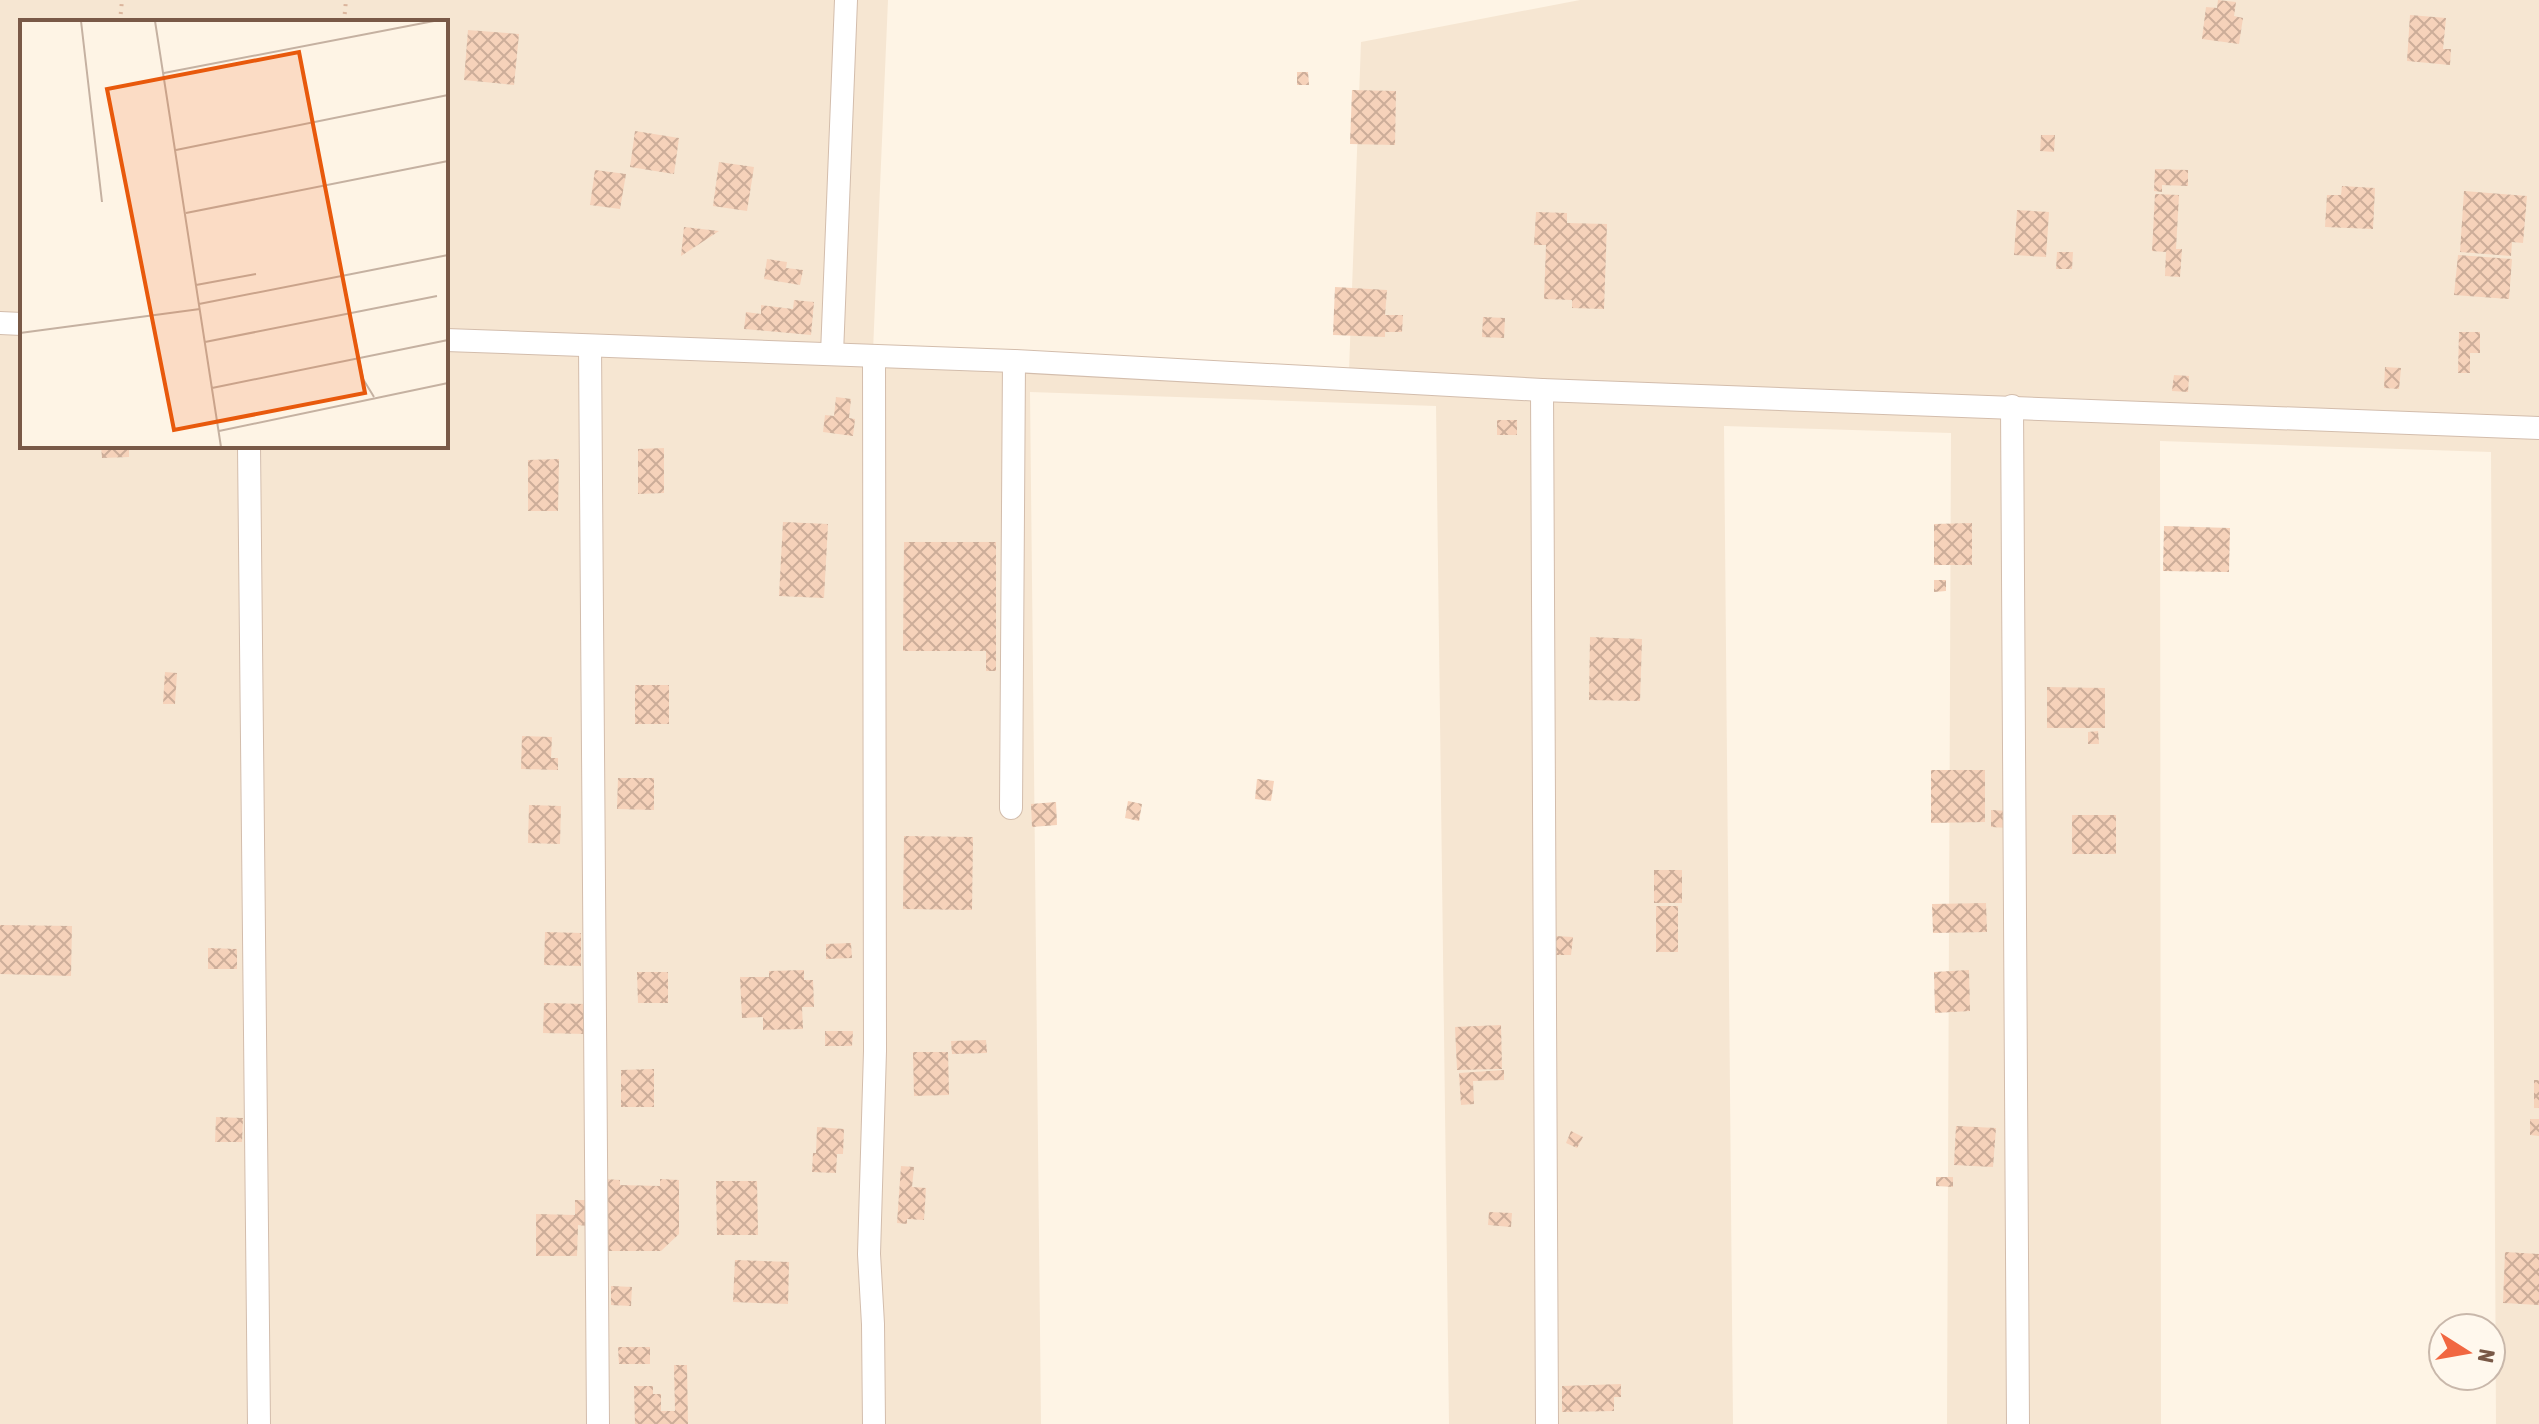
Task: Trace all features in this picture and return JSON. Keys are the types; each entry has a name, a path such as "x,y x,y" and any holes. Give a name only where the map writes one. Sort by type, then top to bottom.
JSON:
{"street":[{"path":"832,354 846,0"},
{"path":"0,323 20,324"},
{"path":"448,340 1014,361 1542,390 2539,428"},
{"path":"590,346 598,1424"},
{"path":"874,356 875,1051 869,1254 874,1424"},
{"path":"1011,808 1014,361"},
{"path":"1542,390 1547,1424"},
{"path":"2012,406 2018,1424"},
{"path":"249,448 259,1424"}],"path":[{"path":"120,20 122,0"},
{"path":"344,20 346,0"}],"shaded area":[{"path":"0,0 888,0 873,351 1349,371 1361,42 1580,0 2539,0 2539,1424 2496,1424 2496,1392 2507,1392 2507,1312 2495,1312 2491,452 2160,441 2161,1424 1947,1424 1951,433 1724,426 1733,1424 1449,1424 1436,406 1030,392 1041,1424 0,1424"}],"building":[{"path":"2218,0 2236,2 2234,16 2243,18 2239,44 2202,39 2206,7 2217,8"},
{"path":"2410,15 2446,18 2443,49 2451,49 2450,65 2407,61"},
{"path":"468,30 519,34 514,85 464,80"},
{"path":"1297,72 1308,72 1309,85 1297,85"},
{"path":"1352,90 1396,91 1395,145 1350,144"},
{"path":"635,131 679,138 674,174 630,167"},
{"path":"2041,135 2055,135 2054,152 2040,151"},
{"path":"719,162 754,167 747,211 713,206"},
{"path":"2155,169 2188,170 2188,186 2162,185 2162,192 2154,191"},
{"path":"595,170 626,174 620,209 590,205"},
{"path":"2342,186 2375,188 2373,229 2325,227 2327,195 2341,195"},
{"path":"2464,191 2527,196 2523,243 2512,242 2511,256 2460,252"},
{"path":"2155,194 2179,195 2176,249 2182,249 2180,277 2165,276 2166,252 2152,251"},
{"path":"2017,210 2049,212 2046,257 2014,255"},
{"path":"1536,212 1567,213 1567,223 1607,224 1604,309 1572,308 1572,300 1544,299 1546,245 1534,245"},
{"path":"684,227 719,231 681,256"},
{"path":"2057,252 2073,252 2072,269 2056,269"},
{"path":"2458,255 2512,259 2509,299 2454,295"},
{"path":"767,259 787,262 786,268 803,270 800,285 764,279"},
{"path":"1335,287 1387,290 1385,315 1403,315 1402,332 1385,332 1385,337 1333,335"},
{"path":"794,300 814,302 811,335 744,329 746,312 761,314 761,305 793,309"},
{"path":"1483,317 1505,318 1504,338 1482,337"},
{"path":"2459,332 2480,332 2480,353 2470,353 2470,373 2458,373"},
{"path":"2385,367 2401,368 2399,389 2384,388"},
{"path":"2174,375 2189,376 2188,392 2172,391"},
{"path":"836,397 851,399 849,418 855,419 853,436 823,432 825,415 834,416"},
{"path":"1497,420 1517,420 1517,435 1497,435"},
{"path":"101,448 129,448 129,457 102,458"},
{"path":"664,448 664,493 638,494 638,449"},
{"path":"559,459 558,511 528,511 528,460"},
{"path":"783,522 828,524 824,598 779,596"},
{"path":"1972,523 1972,565 1934,565 1934,524"},
{"path":"2164,526 2230,528 2229,572 2163,571"},
{"path":"904,542 996,542 996,671 986,671 986,651 903,651"},
{"path":"1934,580 1946,580 1946,591 1934,592"},
{"path":"1590,637 1642,639 1640,701 1589,700"},
{"path":"165,672 177,673 175,704 163,704"},
{"path":"635,685 669,685 669,724 635,724"},
{"path":"2047,687 2105,688 2105,728 2047,728"},
{"path":"2098,731 2099,744 2088,744 2088,732"},
{"path":"522,736 552,737 551,758 558,758 558,770 521,769"},
{"path":"1931,770 1985,770 1985,822 1931,823"},
{"path":"618,778 654,778 654,810 617,809"},
{"path":"1257,779 1274,781 1271,801 1255,799"},
{"path":"1128,801 1142,804 1139,821 1125,818"},
{"path":"1056,802 1057,825 1032,827 1031,804"},
{"path":"529,805 561,806 560,844 528,843"},
{"path":"1991,810 2010,811 2009,828 1991,827"},
{"path":"2072,815 2116,815 2116,854 2072,854"},
{"path":"904,836 973,837 972,910 903,909"},
{"path":"1654,870 1682,870 1682,903 1654,903"},
{"path":"1986,903 1987,932 1933,933 1932,904"},
{"path":"1656,906 1678,906 1678,952 1656,952"},
{"path":"0,925 72,926 71,976 0,974"},
{"path":"545,932 581,933 581,966 544,965"},
{"path":"1555,936 1573,937 1571,955 1554,955"},
{"path":"851,943 852,958 826,959 826,944"},
{"path":"208,948 237,949 237,969 208,969"},
{"path":"804,970 804,980 813,980 814,1007 802,1007 803,1029 763,1030 763,1017 742,1018 740,977 769,977 769,971"},
{"path":"1969,970 1970,1011 1935,1013 1934,972"},
{"path":"637,972 668,972 668,1003 638,1003"},
{"path":"544,1003 586,1004 585,1034 543,1033"},
{"path":"1501,1025 1502,1069 1457,1070 1455,1027"},
{"path":"825,1031 853,1031 852,1046 825,1046"},
{"path":"986,1040 987,1053 952,1054 951,1041"},
{"path":"913,1052 948,1052 949,1095 914,1096"},
{"path":"654,1069 654,1107 621,1107 621,1070"},
{"path":"1504,1070 1504,1080 1473,1081 1474,1104 1461,1105 1459,1073"},
{"path":"2534,1080 2539,1080 2539,1108 2534,1108"},
{"path":"216,1117 243,1118 242,1142 215,1142"},
{"path":"2530,1119 2539,1119 2539,1136 2530,1135"},
{"path":"1956,1126 1996,1128 1993,1167 1954,1165"},
{"path":"817,1127 844,1129 843,1154 837,1154 836,1173 812,1172"},
{"path":"1571,1131 1583,1137 1577,1148 1566,1143"},
{"path":"901,1166 914,1167 912,1187 926,1188 924,1220 907,1219 907,1224 897,1223"},
{"path":"1936,1177 1953,1177 1953,1187 1936,1186"},
{"path":"605,1179 620,1180 620,1185 660,1186 660,1179 679,1180 679,1234 661,1251 606,1251"},
{"path":"716,1181 757,1181 758,1235 717,1235"},
{"path":"575,1200 588,1200 587,1226 578,1225 577,1256 536,1256 536,1214 575,1215"},
{"path":"1489,1212 1512,1213 1511,1227 1488,1225"},
{"path":"2505,1252 2539,1254 2539,1305 2503,1303"},
{"path":"735,1260 789,1262 788,1304 733,1302"},
{"path":"611,1286 632,1287 631,1306 611,1305"},
{"path":"618,1347 650,1347 650,1364 619,1364"},
{"path":"674,1365 687,1365 688,1424 635,1424 634,1386 653,1386 653,1394 661,1394 661,1411 675,1411"},
{"path":"1621,1384 1621,1397 1614,1397 1614,1411 1562,1412 1562,1386"}]}
